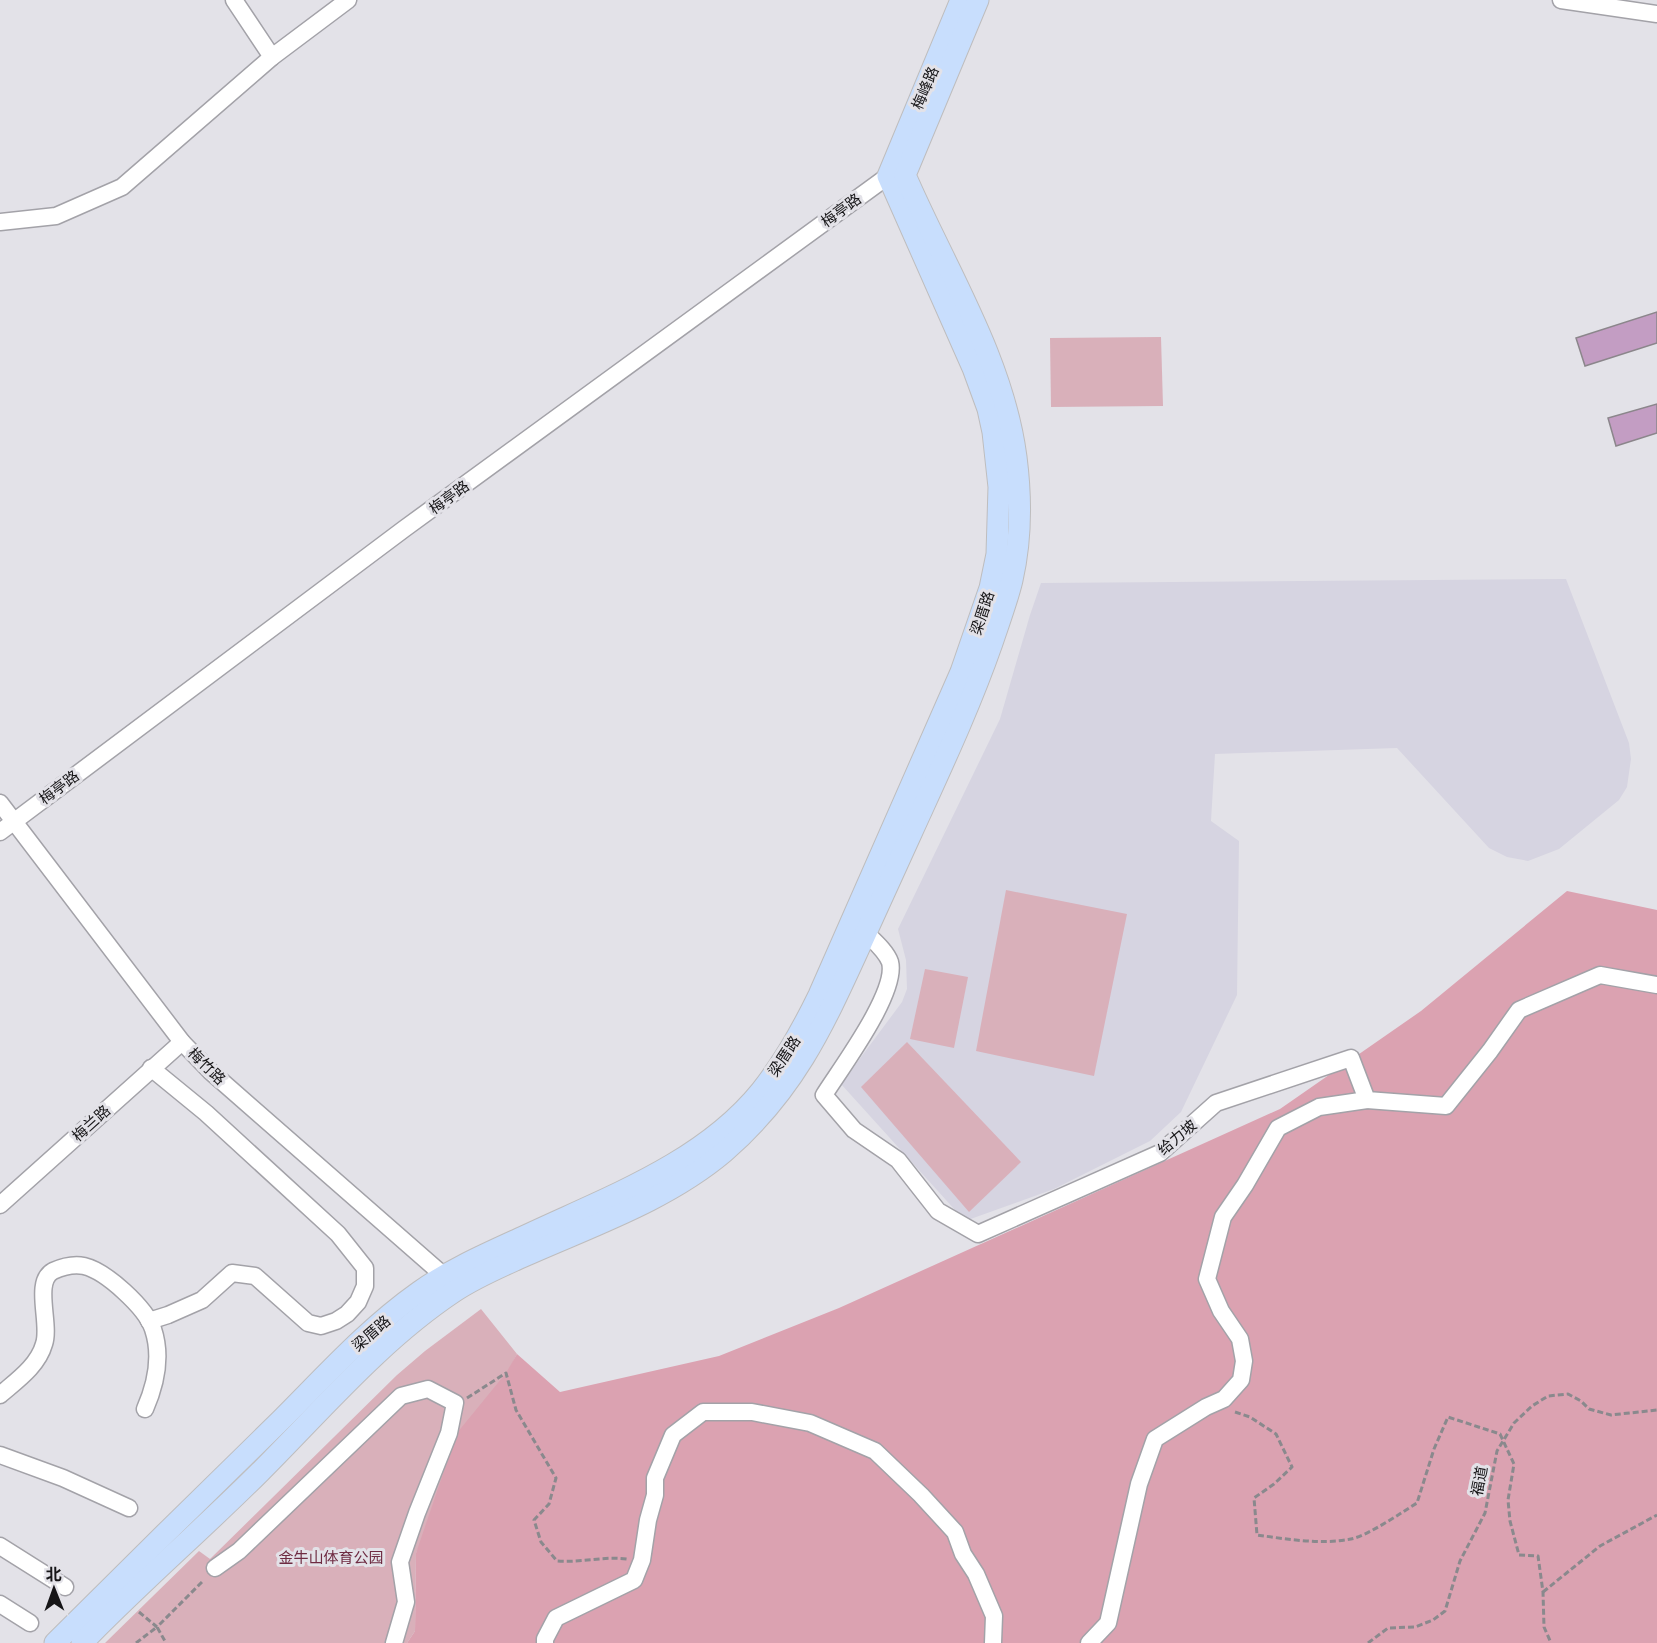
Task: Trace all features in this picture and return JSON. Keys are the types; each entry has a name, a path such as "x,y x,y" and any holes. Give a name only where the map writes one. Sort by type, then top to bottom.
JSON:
{"main road":[{"name":"梅峰路","path":"896,176 961,0"},
{"name":"梅峰路","path":"896,176 978,0"},
{"name":"梁厝路","path":"55,1643 356,1346 418,1292 498,1268 660,1195 683,1182 722,1154 765,1112 809,1052 828,1016 970,702 1010,589 1018,533 1016,458 1008,416 996,376 985,347 896,176"},
{"name":"梁厝路","path":"81,1643 259,1473 373,1358 430,1309 451,1282 647,1179 710,1137 760,1092 810,1013 961,672 987,597 997,554 999,487 988,409 896,176"}],"street":[{"path":"234,0 272,57"},
{"path":"0,222 56,216 122,187 272,57 348,0"},
{"path":"1561,0 1657,14"},
{"name":"梅亭路","path":"7,827 404,529 896,176"},
{"name":"梅竹路","path":"0,803 7,827 182,1041 210,1071 451,1282"},
{"name":"给力坡","path":"866,933 887,956 890,963 890,978 873,1019 824,1095 854,1130 898,1160 938,1211 978,1234 1161,1154 1216,1103 1351,1058 1367,1100"},
{"path":"1089,1643 1108,1623 1139,1484 1155,1439 1206,1407 1224,1399 1241,1380 1244,1361 1240,1339 1221,1311 1208,1279 1223,1217 1245,1185 1278,1128 1319,1107 1367,1100 1446,1106 1519,1010 1600,975 1657,985"},
{"name":"梅兰路","path":"0,1205 182,1041"},
{"path":"149,1321 202,1300 232,1273 255,1276 308,1323 321,1326 336,1321 358,1302 365,1286 365,1268 338,1234 206,1113 151,1068"},
{"path":"0,1395 34,1364 44,1344 46,1319 43,1284 51,1272 74,1265 94,1270 109,1280 134,1302 149,1321 153,1330 158,1359 154,1387 145,1409"},
{"path":"216,1568 239,1551 401,1396 428,1389 455,1403 449,1433 400,1562 406,1602 394,1643"},
{"path":"545,1643 556,1618 634,1580 642,1560 648,1520 655,1496 655,1478 674,1435 703,1412 752,1412 810,1423 875,1451 921,1495 955,1532 963,1554 976,1574 994,1616 993,1643"},
{"path":"0,1455 63,1478 129,1508"},
{"path":"0,1546 65,1587"},
{"path":"0,1604 30,1623"}],"path":[{"path":"455,1403 486,1387 506,1373 516,1410 556,1478 549,1504 534,1520 541,1542 556,1561 573,1562 600,1557 642,1560"},
{"name":"福道","path":"1368,1643 1388,1628 1415,1627 1433,1620 1445,1611 1460,1561 1485,1513 1497,1451 1514,1423 1532,1406 1548,1396 1568,1394 1581,1401 1589,1409 1611,1415 1657,1410"},
{"path":"1224,1399 1224,1408 1250,1416 1276,1434 1292,1467 1254,1498 1257,1535 1298,1541 1352,1539 1386,1522 1416,1503 1434,1449 1448,1417 1500,1434 1514,1464 1508,1500 1510,1521 1519,1555 1538,1556 1543,1592 1544,1627 1551,1643"},
{"path":"1543,1592 1600,1546 1657,1515"},
{"path":"136,1643 157,1627 216,1568"},
{"path":"137,1611 157,1627 166,1643"}],"shaded area":[{"path":"1566,579 1629,743 1631,759 1627,787 1619,800 1559,849 1528,861 1507,857 1489,848 1397,748 1215,754 1211,821 1239,841 1237,995 1181,1112 1150,1141 1054,1189 965,1221 841,1084 902,1002 907,989 906,960 898,929 1000,719 1041,583"},
{"path":"1567,891 1657,910 1657,1643 407,1643 415,1631 416,1553 457,1433 506,1373 517,1354 560,1392 719,1356 839,1308 1280,1109 1421,1011"}],"green space":[{"path":"1161,337 1163,406 1051,407 1050,338"},
{"path":"1006,890 1127,914 1094,1076 976,1051"},
{"path":"925,969 968,977 954,1048 910,1039"},
{"path":"907,1042 1021,1162 969,1212 861,1087"},
{"name":"金牛山体育公园","path":"481,1309 517,1354 416,1553 415,1631 407,1643 105,1643 199,1551 210,1559 397,1375"}],"building":[{"path":"1657,312 1657,343 1585,366 1576,338"},
{"path":"1657,404 1657,433 1616,446 1608,418"}]}
